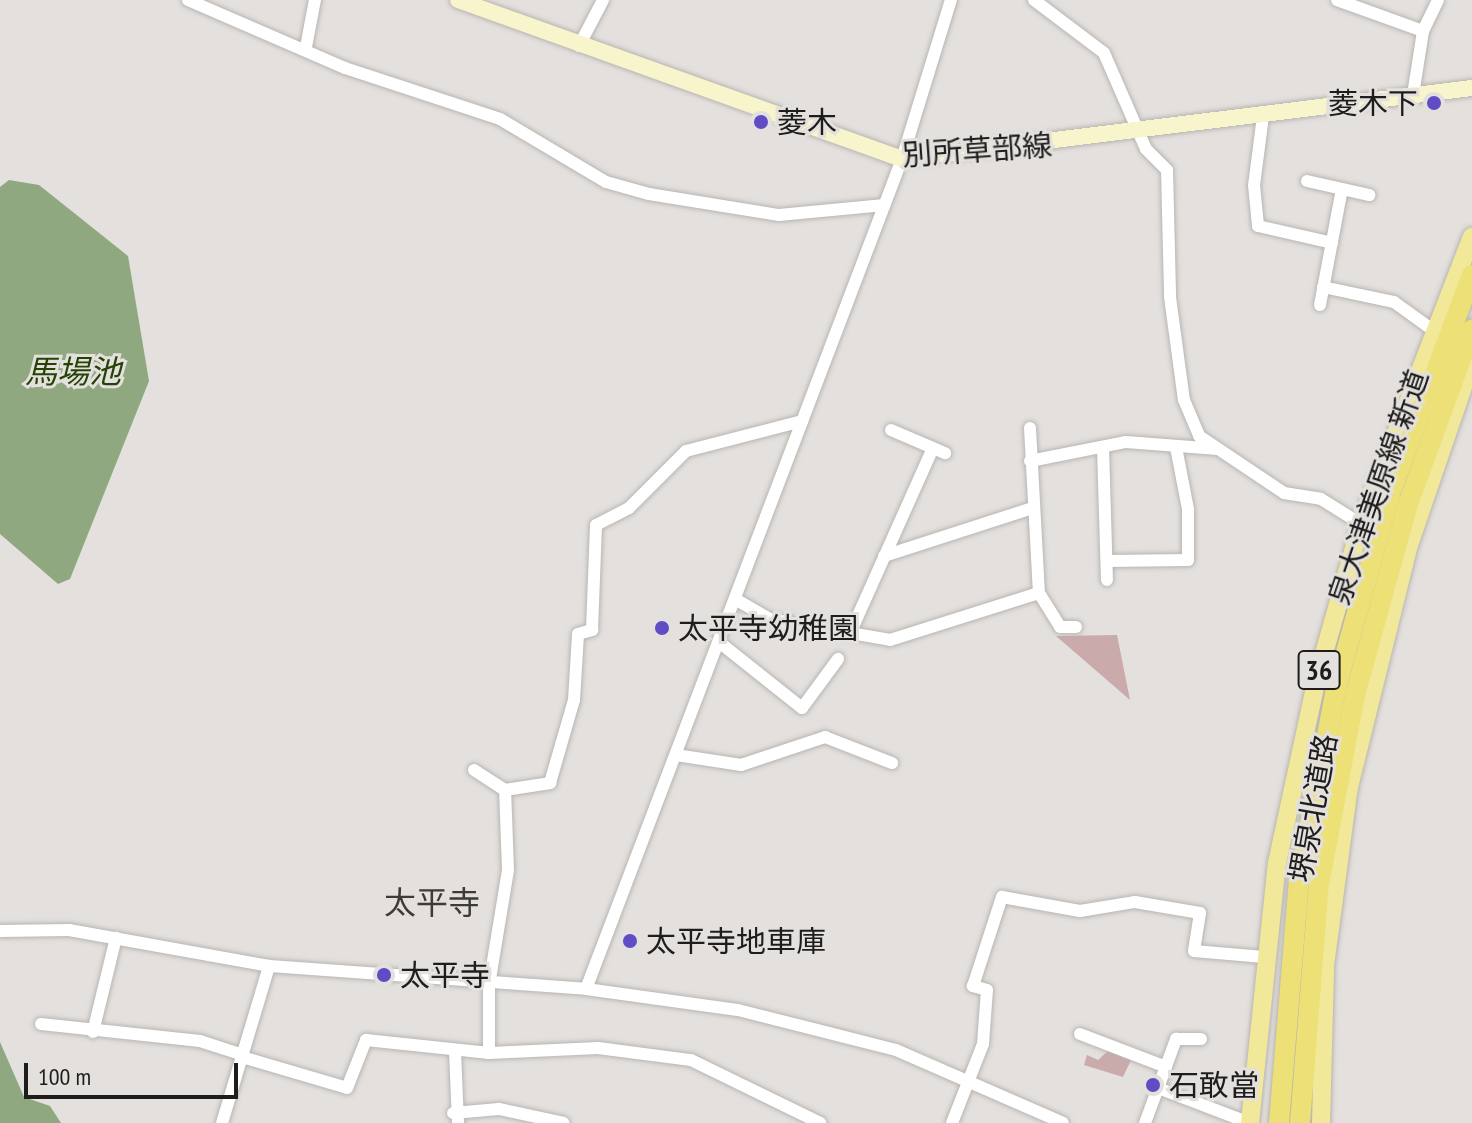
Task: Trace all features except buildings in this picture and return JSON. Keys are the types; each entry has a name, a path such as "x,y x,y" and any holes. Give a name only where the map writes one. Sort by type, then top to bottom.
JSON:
{"highway":[{"name":"堺泉北道路","path":"1279,1123 1309,883 1362,588 1472,275"},
{"name":"堺泉北道路","path":"1300,1123 1309,883 1377,614 1472,329"},
{"path":"1266,1123 1309,883"},
{"path":"1309,883 1313,1123"}],"main road":[{"name":"別所草部線","path":"458,0 579,46 902,159 1143,132 1472,88"},
{"name":"泉大津美原線 新道","path":"1250,1123 1264,957 1293,773 1361,524 1472,237"},
{"name":"泉大津美原線 新道","path":"1321,1123 1325,966 1349,787 1409,545 1472,361"}],"street":[{"path":"188,0 500,119 606,182 649,194 779,215 885,205"},
{"path":"306,47 315,0"},
{"path":"579,46 603,0"},
{"path":"586,989 902,159 951,0"},
{"path":"1034,0 1104,53 1143,132 1146,149 1167,170 1171,186 1165,231 1184,400 1199,436 1284,493 1321,499 1361,524"},
{"path":"1337,0 1423,31"},
{"path":"1413,95 1423,31 1438,0"},
{"path":"1263,116 1254,185 1258,226 1332,243"},
{"path":"1307,181 1369,195"},
{"path":"1320,305 1342,189"},
{"path":"1323,287 1394,302 1434,331"},
{"path":"474,770 505,790 550,783 574,700 578,634 592,630 596,525 629,508 686,451 802,421"},
{"path":"1030,428 1039,593 1060,627 1076,627"},
{"path":"852,629 884,556 939,451 891,430"},
{"path":"1030,461 1103,447 1218,449"},
{"path":"1103,447 1107,580"},
{"path":"1107,561 1188,560 1188,509 1176,447"},
{"path":"884,556 1033,508"},
{"path":"735,599 769,619 852,629 890,640 1039,593"},
{"path":"719,642 802,708 838,659"},
{"path":"676,755 741,765 825,737 892,763"},
{"path":"489,1053 489,985 508,870 505,790"},
{"path":"952,1123 983,1044 987,990 973,986 1002,897 1080,911 1135,902 1200,913 1194,951 1264,957"},
{"path":"0,931 116,938 269,966 489,985 586,989 806,1026 896,1050 968,1087 1063,1123"},
{"path":"93,1032 116,938"},
{"path":"222,1123 269,966"},
{"path":"41,1024 93,1032 200,1041 347,1088 366,1040 489,1053 598,1048 691,1060 820,1123"},
{"path":"1080,1034 1166,1067"},
{"path":"1145,1123 1176,1039 1201,1039"},
{"path":"455,1051 456,1118 499,1109 564,1123"},
{"path":"1158,1088 1250,1123"}],"shaded area":[{"path":"1117,635 1130,700 1056,636"},
{"path":"1108,1051 1131,1060 1123,1077 1084,1065 1087,1055 1098,1060"}],"water":[{"name":"馬場池","path":"9,180 39,185 128,256 149,381 70,579 58,584 0,534 0,187"},
{"path":"0,1042 24,1097 50,1106 61,1123 0,1123"}],"place":[{"name":"菱木下","path":"1434,103"},
{"name":"菱木","path":"761,122"},
{"name":"太平寺幼稚園","path":"662,628"},
{"name":"太平寺地車庫","path":"630,941"},
{"name":"太平寺","path":"384,975"},
{"name":"石敢當","path":"1153,1085"}],"district":[{"name":"太平寺","path":"432,902"}]}
